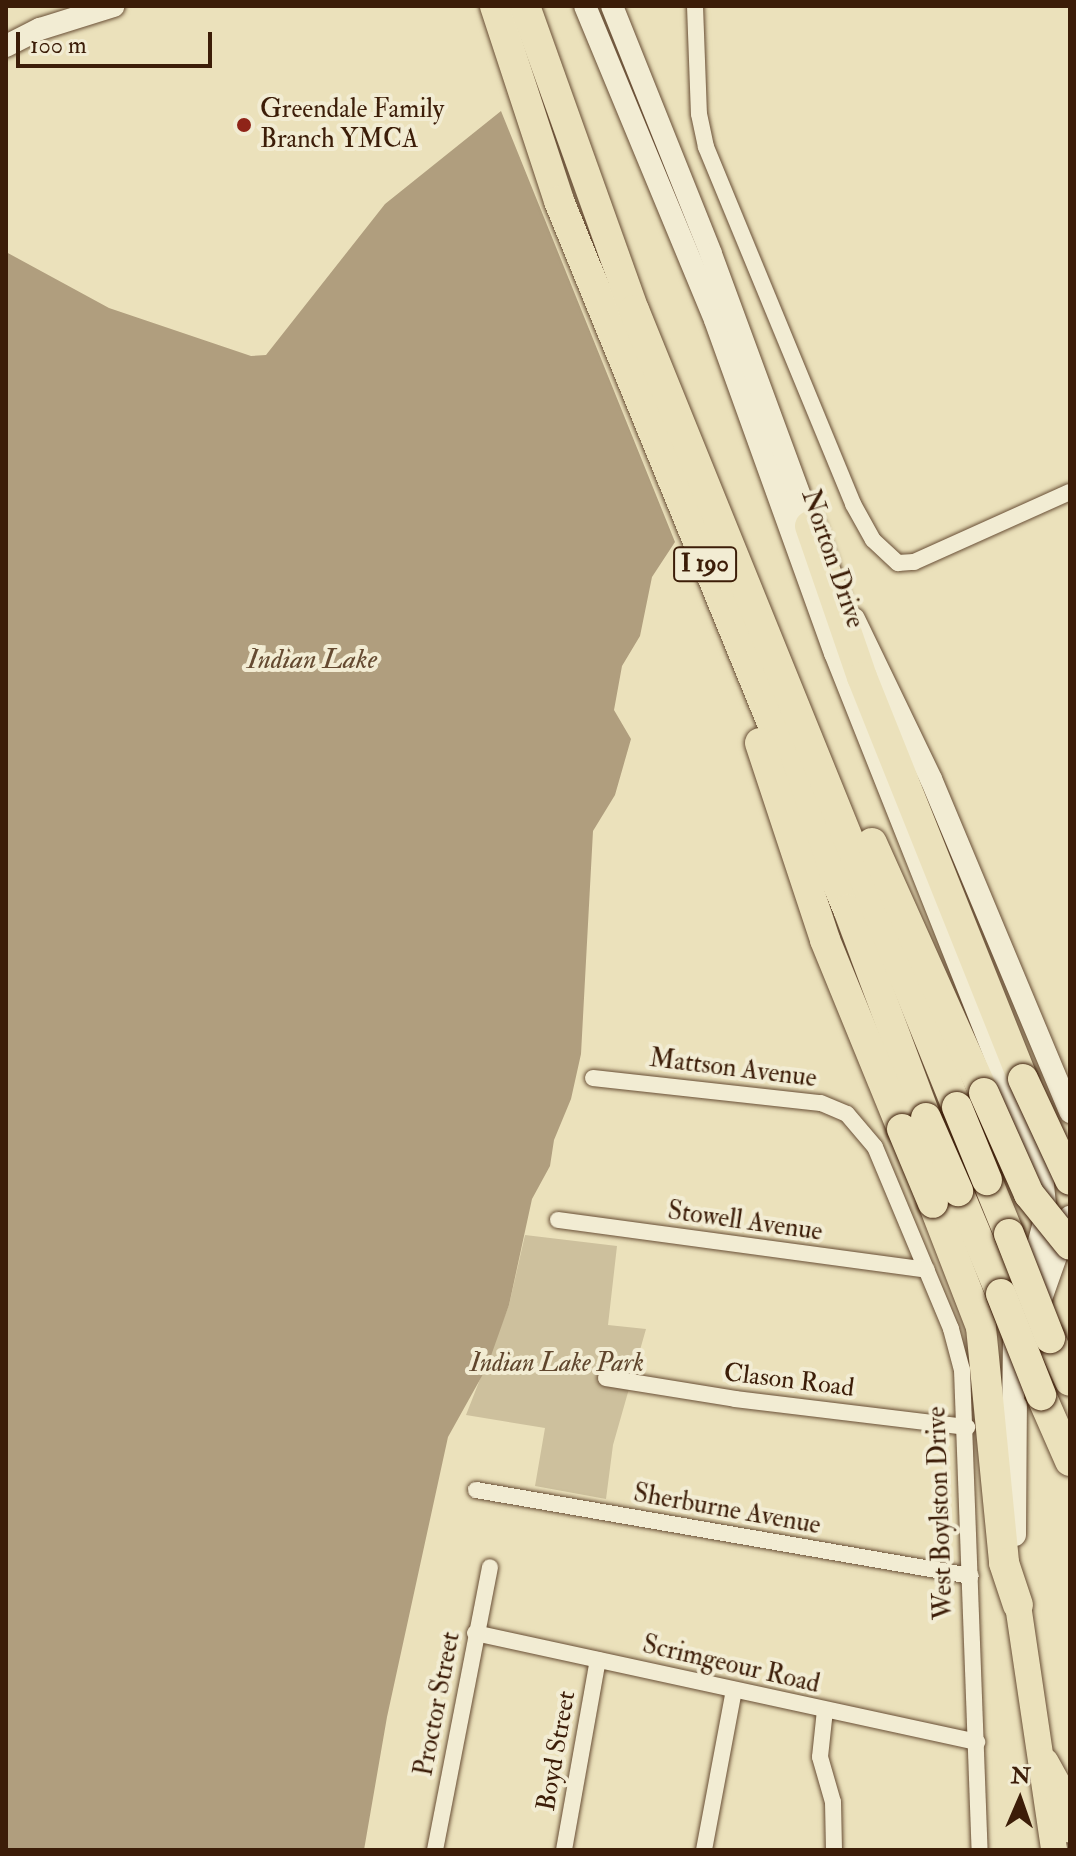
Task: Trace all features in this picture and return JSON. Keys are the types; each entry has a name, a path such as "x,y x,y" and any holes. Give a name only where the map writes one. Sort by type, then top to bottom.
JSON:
{"highway":[{"name":"I 190","path":"495,6 559,201 848,909 914,1124 946,1197 1001,1294 1070,1461"},
{"name":"I 190","path":"525,6 585,183 1050,1338 1070,1381"},
{"path":"810,526 862,677 1023,1079 1070,1180"},
{"path":"749,591 921,945 1029,1194 1070,1245"},
{"path":"946,1197 981,1327 1004,1563 1018,1605"},
{"path":"1044,1763 1065,1801 1070,1828"}],"main road":[{"path":"6,46 40,29 73,6"},
{"path":"40,29 114,6"},
{"name":"Norton Drive","path":"585,6 720,334 835,653 1019,1123 1042,1174 1046,1215 1011,1352 1013,1421"},
{"name":"Norton Drive","path":"612,6 711,254 810,526 931,779 1068,1104"},
{"path":"1019,1123 1068,1104"},
{"path":"1054,1850 1044,1763 1018,1605 1013,1421 1035,1317 1070,1217"}],"street":[{"name":"Norton Drive","path":"695,6 698,102 706,147 853,504 873,540 898,563 914,562 1070,492"},
{"name":"Mattson Avenue","path":"593,1078 828,1105 856,1121 885,1167"},
{"path":"885,1167 1019,1123"},
{"path":"894,1187 1019,1123"},
{"name":"West Boylston Drive","path":"885,1167 958,1348 967,1427 980,1850"},
{"name":"Stowell Avenue","path":"558,1220 927,1270"},
{"name":"Clason Road","path":"606,1378 735,1399 967,1427"},
{"name":"Sherburne Avenue","path":"476,1490 971,1576"},
{"name":"Proctor Street","path":"435,1850 490,1567"},
{"name":"Scrimgeour Road","path":"475,1633 977,1742"},
{"name":"Boyd Street","path":"564,1850 598,1660"},
{"path":"704,1850 734,1690"},
{"path":"825,1710 821,1770 833,1802 834,1850"}],"green space":[{"name":"Indian Lake Park","path":"525,1235 617,1246 608,1325 646,1329 613,1445 606,1499 535,1486 545,1428 466,1415 509,1305"}],"water":[{"name":"Indian Lake","path":"501,111 675,542 652,577 640,636 622,666 614,710 631,739 615,795 593,831 581,1054 571,1099 554,1140 550,1166 532,1199 509,1305 487,1367 448,1437 387,1717 364,1850 6,1850 6,252 109,308 251,356 266,355 385,204"}],"place":[{"name":"Greendale Family Branch YMCA","path":"244,125"}]}
